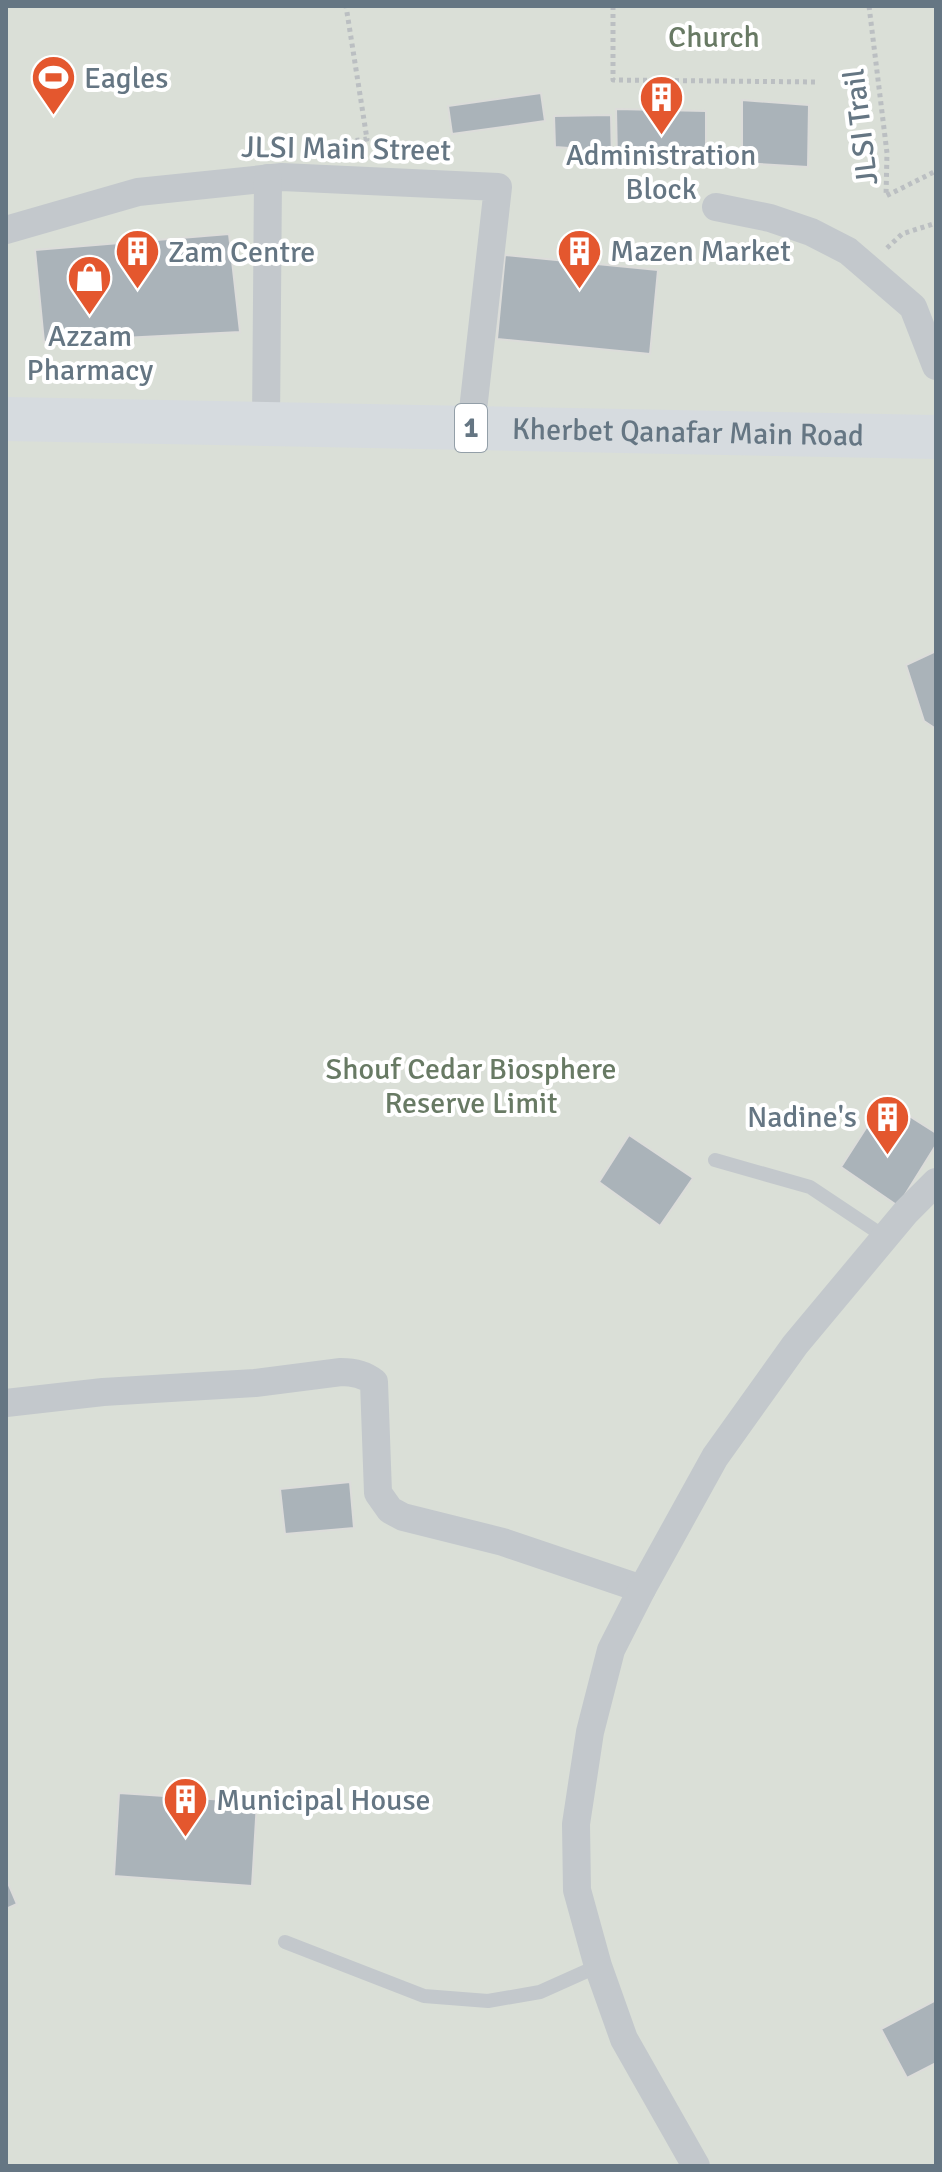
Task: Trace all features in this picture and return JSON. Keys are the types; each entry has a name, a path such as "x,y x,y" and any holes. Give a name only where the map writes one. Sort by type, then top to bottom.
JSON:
{"main road":[{"name":"Kherbet Qanafar Main Road","path":"6,419 936,437"}],"street":[{"name":"JLSI Main Street","path":"6,230 138,192 268,178 498,187 471,428"},
{"path":"266,424 268,178"},
{"path":"716,207 770,218 811,232 848,251 913,307 936,366"},
{"path":"696,2166 624,2039 598,1966 577,1890 576,1824 590,1732 611,1650 715,1457 795,1345 906,1212 936,1182"},
{"path":"6,1403 103,1392 255,1383 355,1373 374,1382 378,1493 390,1510 403,1517 503,1542 642,1589"}],"lane":[{"path":"715,1160 810,1187 885,1237"},
{"path":"285,1942 424,1996 488,2001 540,1992 598,1966"}],"path":[{"path":"307,147 367,139 346,6"},
{"path":"613,6 613,80 819,82"},
{"name":"JLSI Trail","path":"869,6 887,153 886,196 936,171"},
{"path":"876,277 878,256 902,234 936,223"}],"green space":[{"name":"Shouf Cedar Biosphere Reserve Limit","path":"6,6 936,6 936,2166 6,2166"}],"building":[{"path":"541,93 545,121 452,134 448,106"},
{"path":"742,100 809,105 808,167 742,163"},
{"name":"Administration Block","path":"616,109 706,111 706,164 617,160"},
{"path":"611,115 612,162 587,162 587,156 568,157 568,148 555,147 554,116"},
{"name":"Zam Centre","path":"229,234 240,332 44,342 35,250"},
{"name":"Mazen Market","path":"505,255 658,270 650,354 497,339"},
{"path":"936,651 936,729 924,721 906,665"},
{"name":"Nadine's","path":"884,1100 936,1133 936,1145 898,1206 841,1167"},
{"path":"629,1135 693,1178 660,1226 599,1182"},
{"path":"350,1482 354,1528 285,1534 280,1489"},
{"name":"Municipal House","path":"119,1793 257,1802 252,1886 114,1876"},
{"path":"6,1884 17,1904 6,1909"},
{"path":"936,2000 936,2067 934,2064 907,2078 881,2029"}],"place":[{"name":"Eagles","path":"53,117"},
{"name":"Administration Block","path":"661,136"},
{"name":"Mazen Market","path":"579,290"},
{"name":"Zam Centre","path":"137,291"},
{"name":"Azzam Pharmacy","path":"90,317"},
{"name":"Nadine's","path":"888,1156"},
{"name":"Municipal House","path":"185,1839"}],"park label":[{"name":"Church","path":"714,37"}]}
